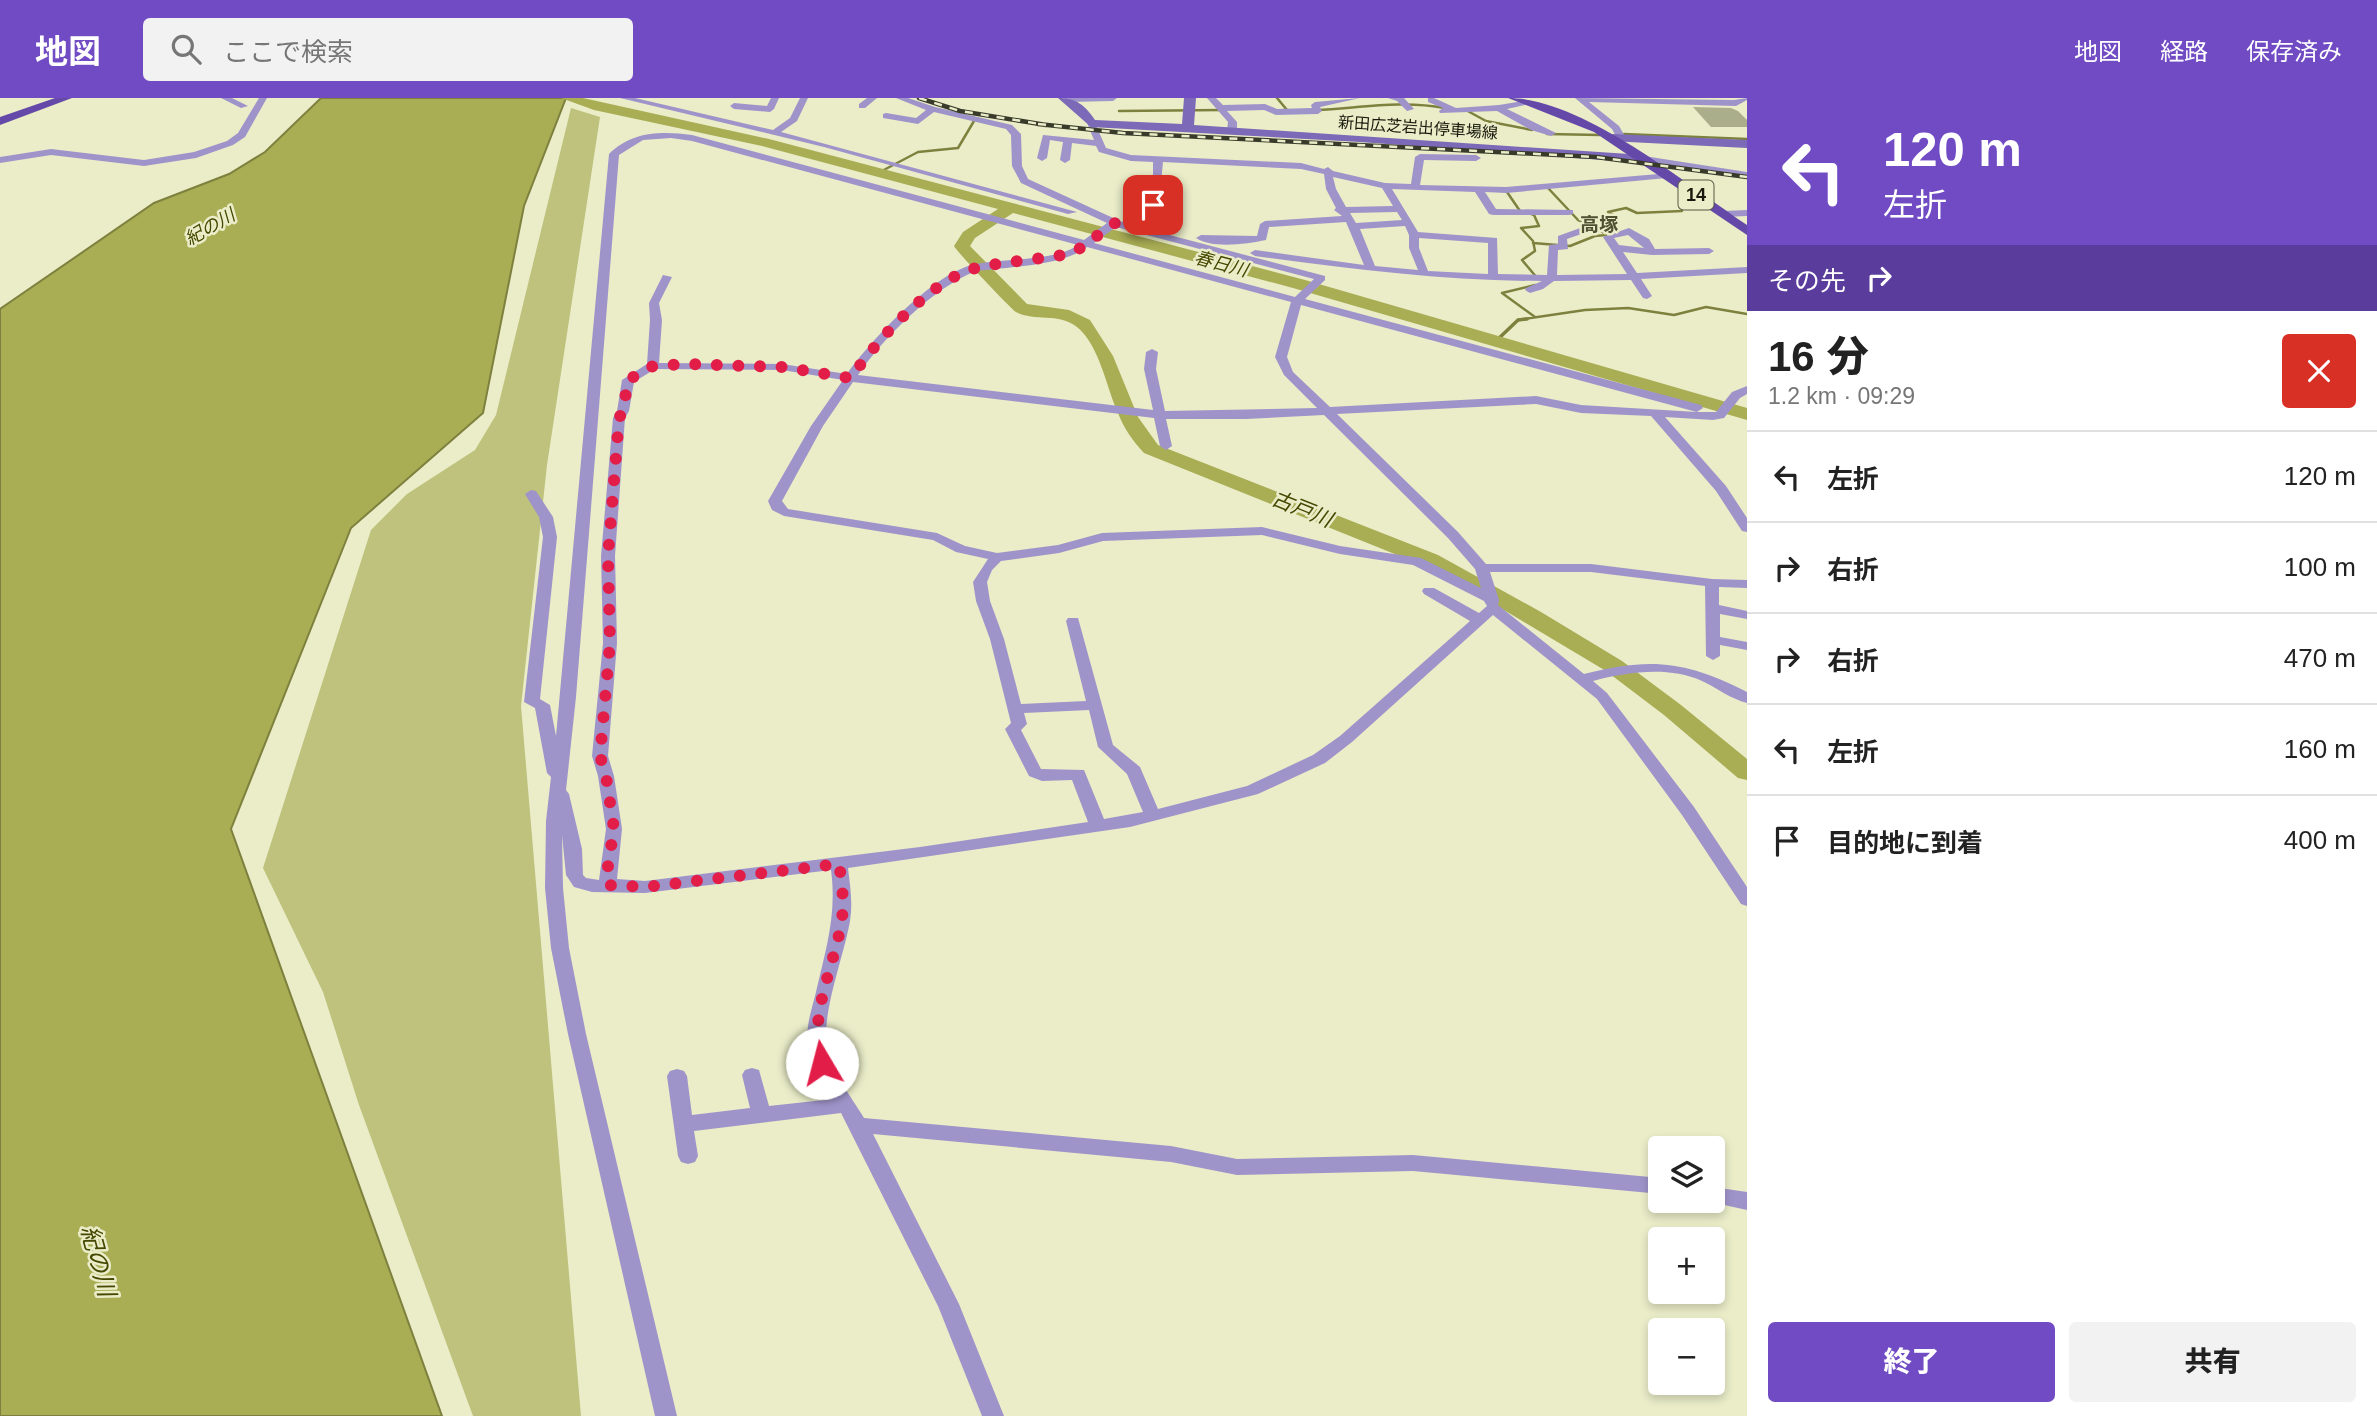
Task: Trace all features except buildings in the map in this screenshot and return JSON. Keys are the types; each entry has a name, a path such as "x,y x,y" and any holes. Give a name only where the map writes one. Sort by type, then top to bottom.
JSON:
{"main road":[{"path":"0,121 66,98"},
{"path":"1188,129 1190,98"},
{"path":"1066,99 1082,110 1091,123"},
{"name":"14","path":"1520,100 1583,121 1617,138 1747,231"},
{"name":"新田広芝岩出停車場線","path":"1091,123 1233,130 1644,159"},
{"path":"1617,138 1747,144"}],"street":[{"path":"225,98 244,106"},
{"path":"0,160 51,152 144,163 197,155 242,135 263,98"},
{"path":"624,98 845,150 1321,278 1297,300 1281,357 1288,373 1453,535 1482,568 1492,604"},
{"path":"771,108 775,98"},
{"path":"775,132 794,118 804,98"},
{"path":"862,106 873,98"},
{"path":"1066,99 1113,98"},
{"path":"1211,98 1233,122 1233,130"},
{"path":"1222,108 1265,107 1276,112 1318,111 1315,105 1356,98"},
{"path":"1396,98 1410,109"},
{"path":"1580,98 1736,103 1744,98"},
{"path":"1580,98 1616,128 1617,138"},
{"path":"1431,100 1454,110"},
{"path":"1443,111 1499,108 1520,100"},
{"path":"897,101 1009,127 1016,134 1017,166 1024,181 1092,211 1111,223"},
{"path":"734,106 795,110"},
{"path":"1499,108 1534,128 1551,133"},
{"path":"886,128 890,117 918,121 932,109"},
{"path":"1091,123 1104,151 1157,160 1197,159 1328,170 1385,186 1506,190 1667,175"},
{"path":"666,1416 577,1034 560,948 554,888 554,821 569,684 614,154 625,144 638,138 667,135 815,167 1721,413"},
{"path":"1042,158 1046,137 1100,144"},
{"path":"1065,160 1068,140"},
{"path":"830,158 845,150"},
{"path":"1415,187 1420,157 1476,158"},
{"path":"1644,159 1747,175"},
{"path":"1139,226 1144,222 1158,191 1157,160"},
{"path":"1328,170 1328,181 1339,210 1350,223 1371,268"},
{"path":"1385,186 1409,223 1414,236 1413,248 1418,253 1424,274"},
{"path":"1478,190 1493,212 1569,212"},
{"path":"1339,210 1399,209"},
{"path":"1723,214 1747,213"},
{"path":"1409,223 1265,224 1262,239 1225,242 1170,234 1126,221 1111,223 1089,242 1067,254 964,272 924,298 898,320 866,355 796,461 775,501 777,507 783,512 937,537 961,550 997,557 1059,549 1102,537 1262,531 1340,550 1416,561 1434,568 1492,604 1602,696 1629,730 1747,900"},
{"path":"1530,290 1548,284 1552,279 1553,247 1564,247 1562,238 1583,230"},
{"path":"1647,296 1608,237 1629,232 1645,241 1652,252"},
{"path":"1414,236 1493,240 1493,278"},
{"path":"1615,248 1652,252 1709,251"},
{"path":"1244,258 1254,253 1424,274 1493,278 1634,278 1747,270"},
{"path":"653,366 656,320 654,303 667,277"},
{"path":"1152,352 1150,369 1166,446"},
{"path":"608,885 608,865 614,829 606,776 600,756 610,643 608,556 619,418 623,411 628,380 653,366 782,367 851,378 1161,415 1246,415 1536,400 1581,409 1721,413 1742,393"},
{"path":"1655,413 1721,489 1747,528"},
{"path":"531,494 546,517 550,537 532,702 542,705 574,849 575,875 580,883 592,886 645,887 839,864 1098,825 1152,815 1252,790 1319,759 1346,739 1492,604"},
{"path":"997,557 986,569 980,582 983,601 997,639 1019,724 1013,729 1035,772 1042,776 1078,774 1098,825"},
{"path":"1482,568 1591,568 1713,583 1747,584"},
{"path":"1713,583 1713,656"},
{"path":"1429,591 1478,619"},
{"path":"1713,608 1747,615"},
{"path":"1073,621 1106,747 1134,771 1152,815"},
{"path":"1714,640 1747,646"},
{"path":"1584,679 1634,669 1675,669 1698,674 1747,698"},
{"path":"1015,709 1095,705"},
{"path":"839,864 843,894 842,919 817,1026 817,1046 822,1063 858,1125 948,1304 993,1416"},
{"path":"752,1075 761,1115"},
{"path":"677,1076 688,1156"},
{"path":"683,1124 847,1105"},
{"path":"858,1125 1171,1154 1237,1167 1413,1163 1648,1185"},
{"path":"1725,1197 1747,1200"}],"shaded area":[{"path":"571,108 600,117 547,465 521,706 581,1416 473,1416 359,1105 323,992 263,868 371,530 407,494 475,450 496,415"}],"water":[{"name":"紀の川","path":"321,98 566,98 524,206 483,413 351,528 231,829 442,1416 0,1416 0,309 154,203 229,174 265,152"}],"waterway":[{"name":"春日川","path":"568,98 764,142 1299,284 1747,414"},
{"path":"1277,98 1287,110 1284,110"},
{"path":"1316,110 1396,105 1445,108"},
{"path":"1464,109 1486,121 1532,130"},
{"path":"1119,111 1223,110"},
{"path":"878,173 918,152 958,148 974,121"},
{"path":"1547,134 1600,135"},
{"path":"1624,134 1747,139"},
{"path":"1533,243 1570,246 1595,236 1606,235 1598,228 1578,220 1548,188"},
{"path":"1507,192 1520,211"},
{"name":"古戸川","path":"1010,208 969,235 962,246 966,254 992,276 1021,308 1063,313 1084,324 1104,356 1128,417 1138,435 1151,449 1430,560 1471,582 1554,628 1614,666 1673,710 1747,772"},
{"path":"1586,223 1617,217 1608,212 1626,208 1637,213 1682,211"},
{"path":"1529,213 1534,215 1539,226 1521,228 1533,243"},
{"path":"1533,243 1535,251 1522,260 1538,279"},
{"path":"1535,285 1502,293 1535,317"},
{"path":"1518,320 1585,310 1628,308 1674,315 1706,307 1747,314"},
{"path":"1518,320 1527,319"},
{"path":"1496,341 1518,320"}],"railway":[{"path":"919,98 960,111 1043,125"},
{"path":"1038,124 1043,125"},
{"path":"1043,125 1123,133 1596,157 1747,177"}],"district":[{"name":"高塚","path":"1599,224"}],"route":[{"path":"822,1063 817,1046 817,1026 842,919 843,894 839,864 645,887 617,888 608,885 608,865 614,829 606,776 600,756 610,643 608,556 618,457 619,418 623,411 628,380 653,366 685,364 782,367 851,378 866,355 898,320 924,298 964,272 1076,251 1118,221 1139,226 1153,205"}]}
